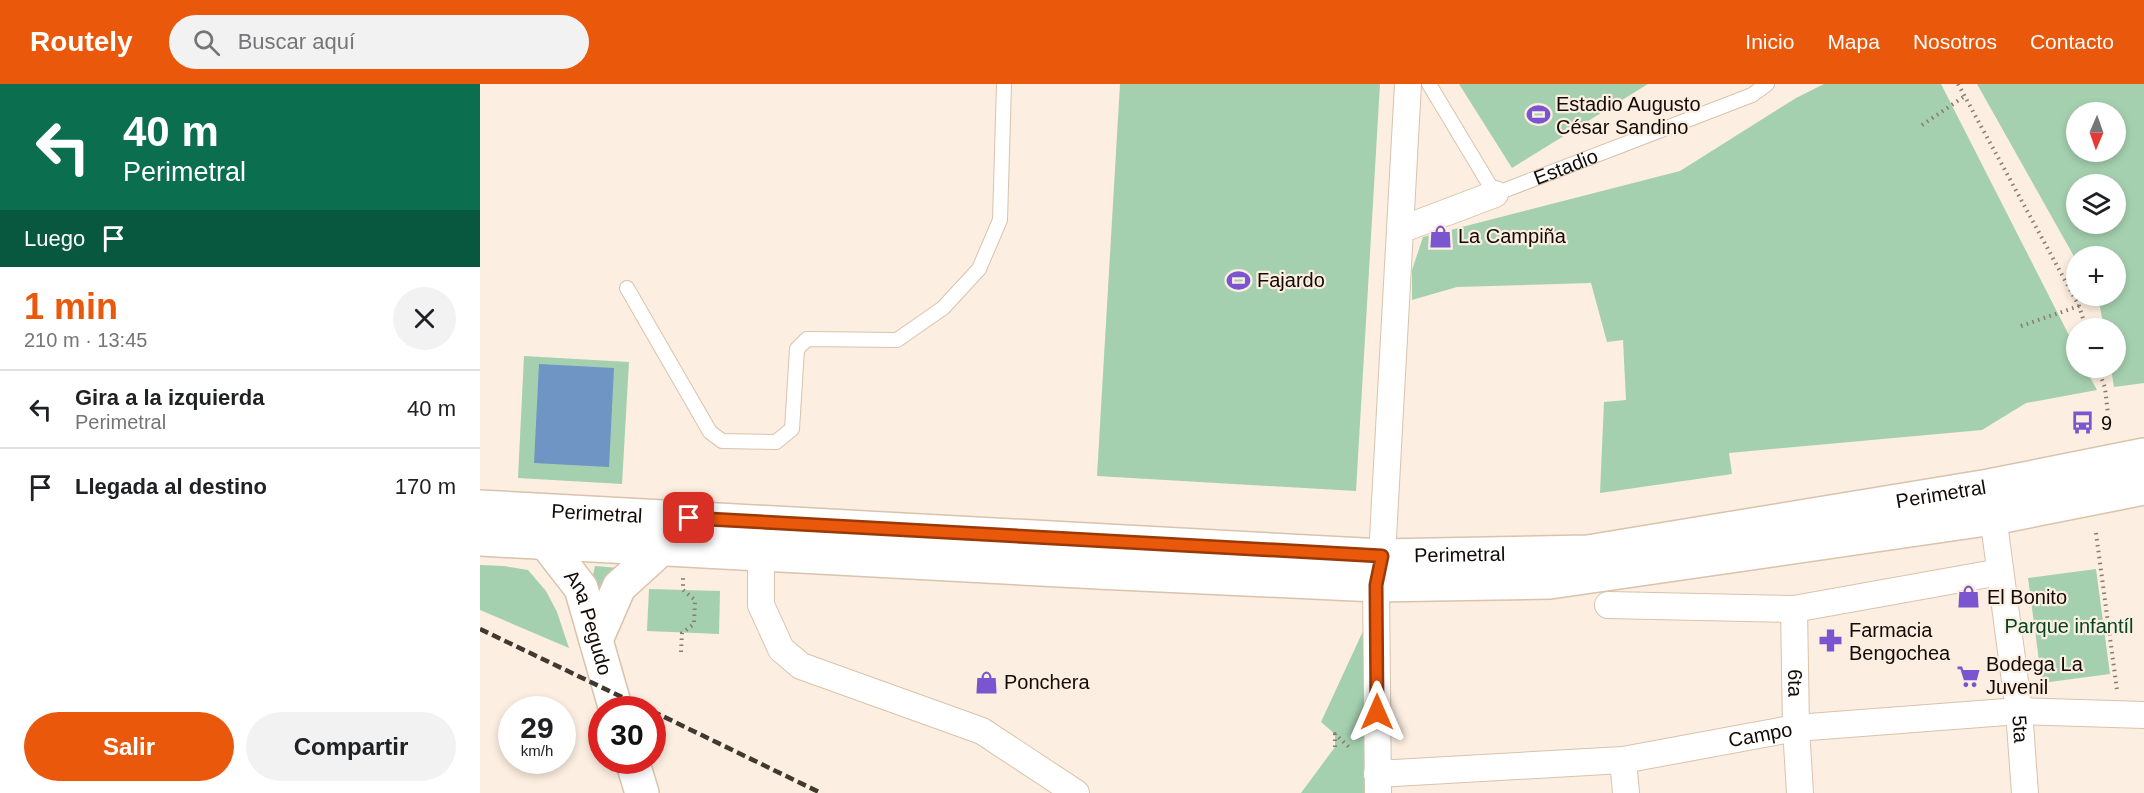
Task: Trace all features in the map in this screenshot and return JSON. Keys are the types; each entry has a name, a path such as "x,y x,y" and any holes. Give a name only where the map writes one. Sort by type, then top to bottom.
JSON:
{"main road":[{"name":"Perimetral","path":"480,538 762,554 1379,571 1588,552 1989,486 2129,458"},
{"name":"Perimetral","path":"486,507 641,516 1550,582 1993,518 2144,488"},
{"path":"486,507 546,543"},
{"path":"581,588 595,546 641,516"},
{"name":"Ana Pegudo","path":"546,543 581,588 612,696"},
{"path":"596,640 619,587 661,549"},
{"path":"636,774 642,793"}],"street":[{"path":"1378,784 1379,571 1408,84"},
{"name":"Estadio","path":"1400,230 1495,194"},
{"name":"5ta","path":"1989,486 2019,711 2025,793"},
{"path":"762,554 761,604 781,649 801,666 982,730 1076,793"},
{"path":"1608,605 1794,609 2000,572"},
{"name":"6ta","path":"1794,609 1796,728 1800,793"},
{"name":"Campo","path":"1378,784 1623,759 1796,728 2019,711 2132,715"},
{"path":"1623,759 1626,793"}],"lane":[{"path":"627,288 710,432 722,441 776,442 792,429 797,349 807,339 897,340 943,308 979,269 1000,220 1004,84"},
{"path":"1429,84 1495,194"},
{"name":"Estadio","path":"1495,194 1752,95 1767,84"}],"path":[{"path":"1958,84 2066,282"},
{"path":"1923,125 1965,96"},
{"path":"2021,326 2079,306 2083,318"},
{"path":"2101,378 2129,458"},
{"path":"2096,533 2132,715"},
{"path":"681,652 682,633 694,624 695,600 683,590"}],"green space":[{"name":"Fajardo","path":"1120,84 1380,84 1356,491 1097,476"},
{"name":"Estadio Augusto César Sandino","path":"1459,84 1648,84 1512,168"},
{"path":"1824,84 1941,84 2066,329 2066,378 2090,378 2097,390 2026,403 1982,430 1729,453 1732,474 1600,493 1604,402 1626,400 1623,340 1607,342 1591,283 1457,287 1412,300 1412,270 1423,237 1680,171 1796,98"},
{"path":"1977,84 2144,84 2144,383 2114,387 2113,378 2126,378 2126,318 2102,318 2100,306 2126,306 2126,246 2068,246"},
{"path":"524,356 629,362 622,484 518,478"},
{"path":"480,565 528,570 546,591 557,612 569,648 480,610"},
{"path":"595,566 619,568 596,604 591,584"},
{"name":"Parque infantíl","path":"2096,569 2110,674 2042,683 2028,578"},
{"path":"649,589 720,591 719,634 647,631"},
{"path":"1364,629 1367,793 1301,793 1335,747 1335,734 1321,722"}],"water":[{"path":"539,364 614,368 609,467 534,463"}],"railway":[{"path":"480,629 620,696"},
{"path":"666,718 821,793"}],"place":[{"name":"Estadio Augusto César Sandino","path":"1538,115"},
{"name":"La Campiña","path":"1440,236"},
{"name":"Fajardo","path":"1239,280"},
{"name":"9","path":"2083,423"},
{"name":"El Bonito","path":"1969,597"},
{"name":"Farmacia Bengochea","path":"1831,641"},
{"name":"Bodega La Juvenil","path":"1968,676"},
{"name":"Ponchera","path":"986,682"}],"route":[{"path":"689,518 1382,556 1376,585 1377,712"}]}
